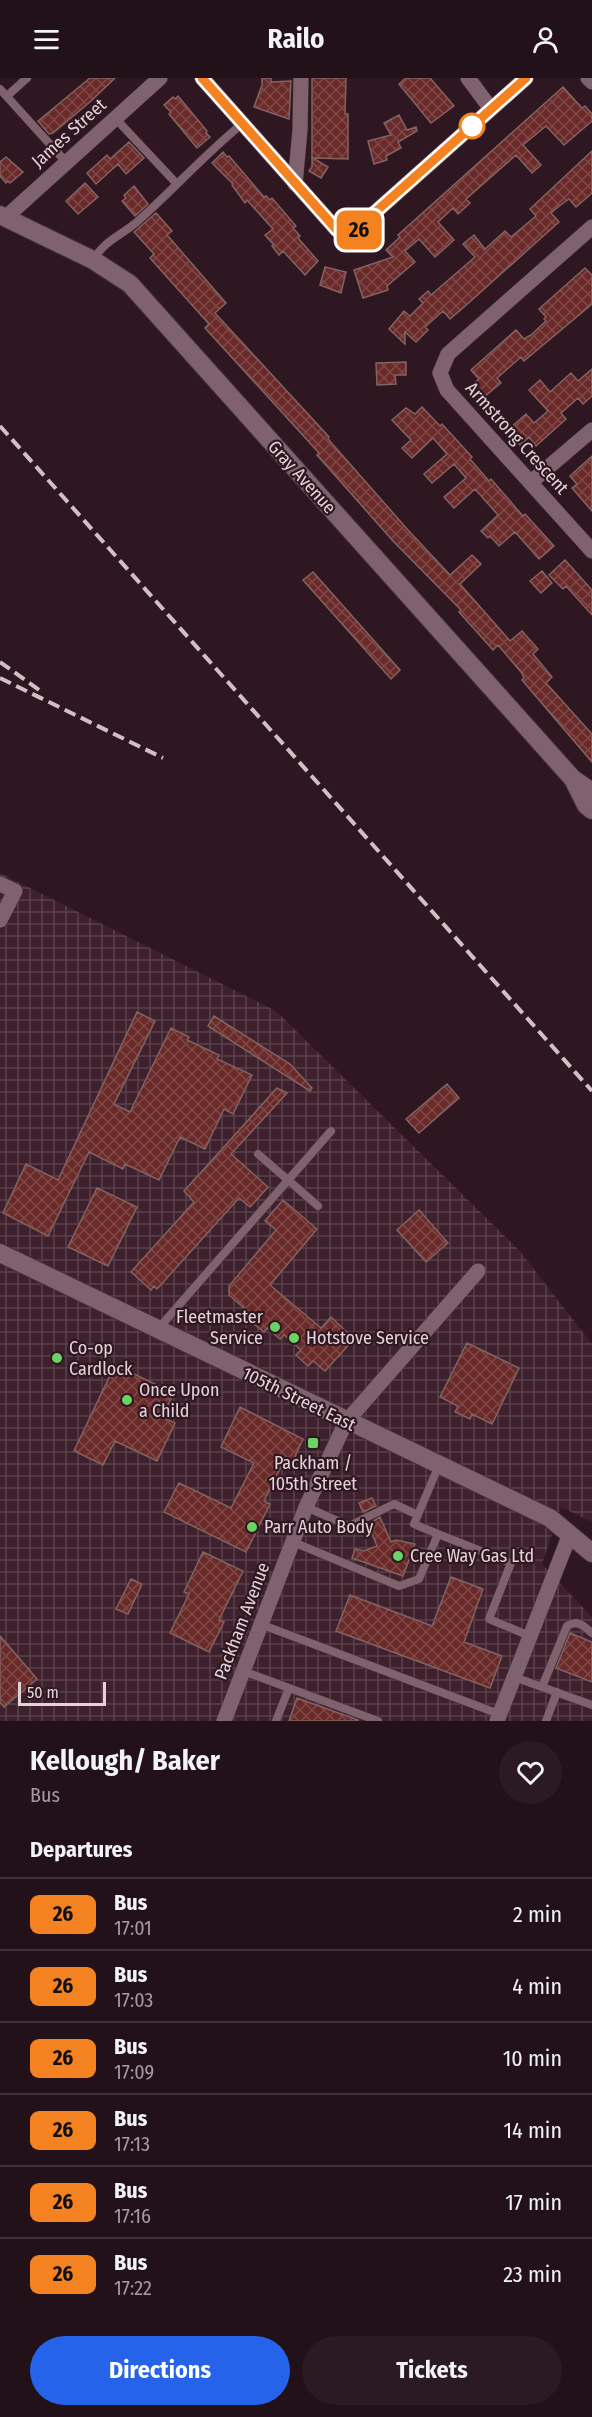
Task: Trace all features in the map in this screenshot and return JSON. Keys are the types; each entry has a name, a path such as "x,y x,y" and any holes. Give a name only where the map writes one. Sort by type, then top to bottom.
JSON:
{"street":[{"name":"James Street","path":"3,217 160,78"},
{"path":"202,78 337,230 358,232 372,215 526,78"},
{"path":"295,184 300,130 301,78"},
{"path":"468,78 491,109"},
{"path":"588,78 592,82"},
{"name":"Gray Avenue","path":"3,217 93,260 129,284 573,779 592,792"},
{"name":"Armstrong Crescent","path":"592,227 448,354 440,373 447,390 592,551"},
{"path":"531,482 592,430"},
{"name":"Gray Avenue","path":"573,779 586,805 592,810"},
{"path":"0,884 15,891 0,920"},
{"name":"105th Street East","path":"0,1253 549,1518 592,1553"},
{"name":"Packham Avenue","path":"224,1721 306,1507 346,1422 478,1271"},
{"path":"498,1717 570,1534"}],"lane":[{"path":"7,96 27,78"},
{"path":"0,88 66,162"},
{"path":"115,118 176,183"},
{"path":"93,260 100,249 113,237 136,223 176,183 242,124"},
{"path":"157,1330 331,1131"},
{"path":"258,1154 318,1206"},
{"path":"439,1465 414,1524 511,1563 489,1620 530,1636"},
{"path":"306,1507 349,1526 394,1504 418,1515"},
{"path":"293,1542 399,1586 419,1579 438,1534"},
{"path":"542,1687 567,1626 571,1623 580,1623 592,1633"},
{"path":"260,1624 498,1717"},
{"path":"243,1671 378,1721"},
{"path":"514,1677 592,1705"},
{"path":"276,1721 289,1688"},
{"path":"546,1721 557,1692"}],"shaded area":[{"path":"0,873 276,1011 519,1250 592,1344 592,1522 561,1507 542,1564 592,1617 592,1721 0,1721"}],"building":[{"path":"90,78 115,78 91,101 49,134 38,121"},
{"path":"262,78 271,78 271,82 291,81 289,119 254,107 262,85"},
{"path":"312,78 346,78 345,114 348,114 348,159 313,158 328,167 321,178 309,171 312,167"},
{"path":"406,78 430,78 454,106 431,123 399,84"},
{"path":"563,87 582,108 585,106 592,114 592,121 564,145 546,126 523,145 541,165 532,173 516,155 466,199 470,203 458,214 453,208 438,222 454,240 435,257 419,239 405,251 415,262 387,286 388,290 363,298 354,270 393,257 386,250 400,237 398,235"},
{"path":"178,96 210,137 197,148 164,105 173,97 175,99"},
{"path":"399,115 407,130 416,127 417,131 398,142 401,148 386,156 387,160 374,164 368,141 391,135 384,123"},
{"path":"129,142 144,158 126,174 118,164 96,184 87,173 107,155 110,159"},
{"path":"592,151 592,193 576,207 569,199 551,213 559,222 464,307 450,319 443,311 425,327 428,330 416,342 405,332 405,344 389,329 404,311 410,316 423,303 419,299 428,291 431,295 475,257 463,244 474,235 485,249 505,231 511,237 536,216 530,209"},
{"path":"223,152 264,197 270,200 272,198 296,226 293,228 300,236 298,238 318,261 305,275 283,251 279,255 265,235 273,229 247,200 245,203 233,184 212,163"},
{"path":"6,157 23,172 10,183 8,181 6,183 0,176 0,162"},
{"path":"85,183 98,197 78,214 66,201"},
{"path":"134,186 148,204 135,216 122,201 126,198 124,195"},
{"path":"156,213 172,231 167,235 226,303 215,313 329,437 328,439 408,530 450,575 472,555 481,564 460,584 510,641 522,631 538,649 533,654 552,677 546,683 592,734 592,762 522,680 524,678 521,672 498,645 493,650 459,612 461,610 393,541 317,455 319,453 205,328 209,324 150,258 154,254 134,232"},
{"path":"325,267 346,272 341,293 320,285"},
{"path":"585,268 592,275 592,304 524,361 521,357 497,378 501,383 484,397 473,384 479,379 471,370 516,330 524,339 531,335 546,321 544,319 546,317 539,309"},
{"path":"406,362 406,375 395,375 396,384 377,385 376,363"},
{"path":"592,369 592,396 583,404 578,398 561,413 566,419 536,446 529,437 520,445 507,431 526,414 534,423 548,411 529,390 540,380 550,392 571,373 578,381"},
{"path":"422,407 440,426 442,424 472,457 470,459 489,481 491,479 523,516 525,514 554,546 539,559 515,532 499,546 490,536 488,538 481,531 498,515 475,489 454,508 444,497 466,478 454,464 432,483 424,474 447,454 433,438 412,458 402,448 411,440 392,420 406,408 415,414"},
{"path":"592,456 592,511 572,488 577,484 570,476"},
{"path":"565,560 592,590 592,615 566,586 563,589 549,575"},
{"path":"542,571 552,583 541,593 530,581"},
{"path":"313,572 400,670 391,679 303,580"},
{"path":"137,1012 155,1021 114,1104 130,1112 171,1028 189,1037 187,1040 219,1055 217,1059 252,1075 233,1114 224,1109 205,1149 180,1137 159,1180 125,1164 123,1169 89,1152 48,1236 3,1213 26,1164 58,1180"},
{"path":"214,1016 290,1064 312,1088 310,1091 208,1026"},
{"path":"447,1084 459,1098 419,1133 406,1119"},
{"path":"277,1088 287,1093 231,1154 268,1187 250,1207 239,1198 157,1289 154,1286 151,1290 131,1272 194,1202 184,1191"},
{"path":"97,1188 137,1207 108,1266 68,1247"},
{"path":"283,1200 317,1229 270,1285 321,1328 331,1317 354,1339 325,1371 313,1361 308,1366 296,1355 301,1350 284,1335 280,1339 267,1328 264,1332 250,1321 254,1317 229,1295 229,1286 276,1230 265,1221"},
{"path":"419,1210 448,1243 426,1262 397,1230"},
{"path":"467,1343 519,1368 492,1424 472,1414 470,1419 455,1412 458,1406 440,1397"},
{"path":"115,1365 174,1393 162,1417 175,1423 157,1461 115,1441 103,1465 74,1451"},
{"path":"240,1407 303,1439 293,1461 286,1457 264,1501 270,1504 246,1552 164,1512 179,1483 231,1508 254,1463 221,1447"},
{"path":"372,1498 376,1506 363,1512 359,1503"},
{"path":"380,1517 391,1542 396,1540 415,1544 403,1576 352,1558 355,1549 364,1551 377,1546 368,1524"},
{"path":"203,1552 243,1571 219,1620 224,1622 209,1652 170,1633 189,1594 184,1592"},
{"path":"451,1577 483,1589 464,1642 502,1656 490,1688 336,1631 350,1595 432,1626"},
{"path":"131,1579 142,1584 128,1614 116,1609"},
{"path":"570,1633 592,1642 592,1682 556,1668"},
{"path":"0,1636 37,1679 4,1707 0,1702"},
{"path":"297,1698 358,1720 358,1721 289,1721"}],"railway":[{"path":"0,426 592,1091"},
{"path":"0,662 39,690"},
{"path":"0,678 163,758"}],"bus line":[{"name":"26","path":"202,78 337,230 358,232 372,215 526,78"}],"place":[{"name":"Fleetmaster Service","path":"275,1327"},
{"name":"Hotstove Service","path":"294,1338"},
{"name":"Co-op Cardlock","path":"57,1358"},
{"name":"Once Upon a Child","path":"127,1400"},
{"name":"Packham / 105th Street","path":"313,1443"},
{"name":"Parr Auto Body","path":"252,1527"},
{"name":"Cree Way Gas Ltd","path":"398,1556"}]}
